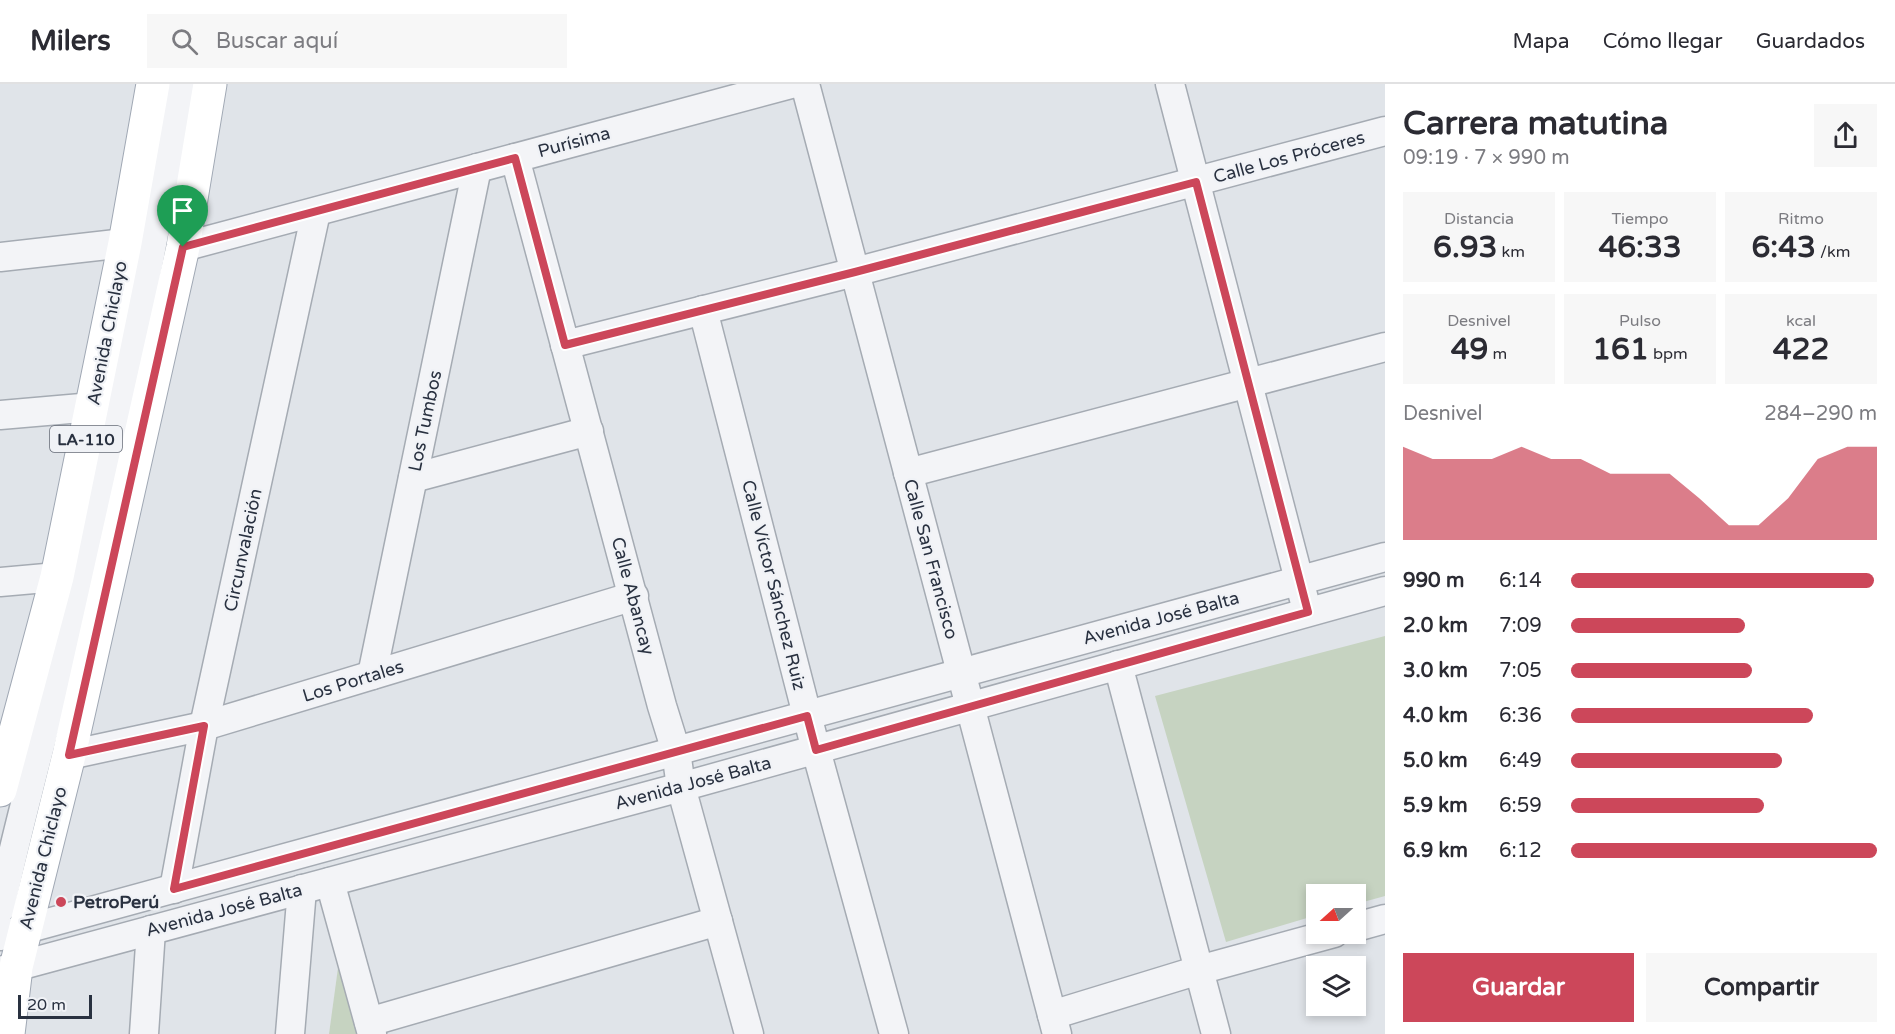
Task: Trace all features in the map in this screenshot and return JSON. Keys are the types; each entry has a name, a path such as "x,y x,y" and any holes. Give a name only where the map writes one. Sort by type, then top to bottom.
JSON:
{"main road":[{"name":"Avenida Chiclayo","path":"2,778 57,577 125,243 153,84"},
{"name":"Avenida Chiclayo","path":"8,1034 8,969 13,933 69,755 183,247 210,84"}],"street":[{"name":"Avenida Chiclayo","path":"0,909 71,623 131,357 181,84"},
{"name":"Purísima","path":"183,247 791,84"},
{"name":"Calle San Francisco","path":"805,84 1054,1024"},
{"path":"1170,84 1308,612"},
{"name":"Calle Los Próceres","path":"565,345 855,272 1385,131"},
{"name":"Calle Abancay","path":"515,158 676,751 681,787 749,1034"},
{"name":"Los Tumbos","path":"372,675 477,168"},
{"name":"Circunvalación","path":"174,889 204,726 316,212"},
{"path":"0,257 125,243"},
{"name":"Calle Víctor Sánchez Ruiz","path":"703,310 807,716 894,1034"},
{"path":"908,473 1385,347"},
{"path":"0,415 93,407"},
{"path":"413,478 589,431"},
{"name":"Avenida José Balta","path":"13,933 1385,557"},
{"path":"0,582 57,577"},
{"name":"Avenida José Balta","path":"8,969 816,750 1385,591"},
{"name":"Los Portales","path":"69,755 204,726 634,596"},
{"path":"1118,665 1216,1034"},
{"path":"330,882 371,1028 718,921"},
{"path":"290,1034 302,889"},
{"path":"1366,924 1385,919"},
{"path":"144,1034 151,930"},
{"path":"1054,1024 1199,970 1306,941"}],"green space":[{"path":"1385,636 1385,896 1366,901 1366,884 1306,884 1306,918 1226,942 1155,696"},
{"path":"341,946 363,1034 329,1034"}],"place":[{"name":"PetroPerú","path":"61,902"}],"route":[{"path":"515,158 565,345 855,272 1196,182 1308,612 816,750 807,716 174,889 204,726 69,755 183,247 515,158"}]}
